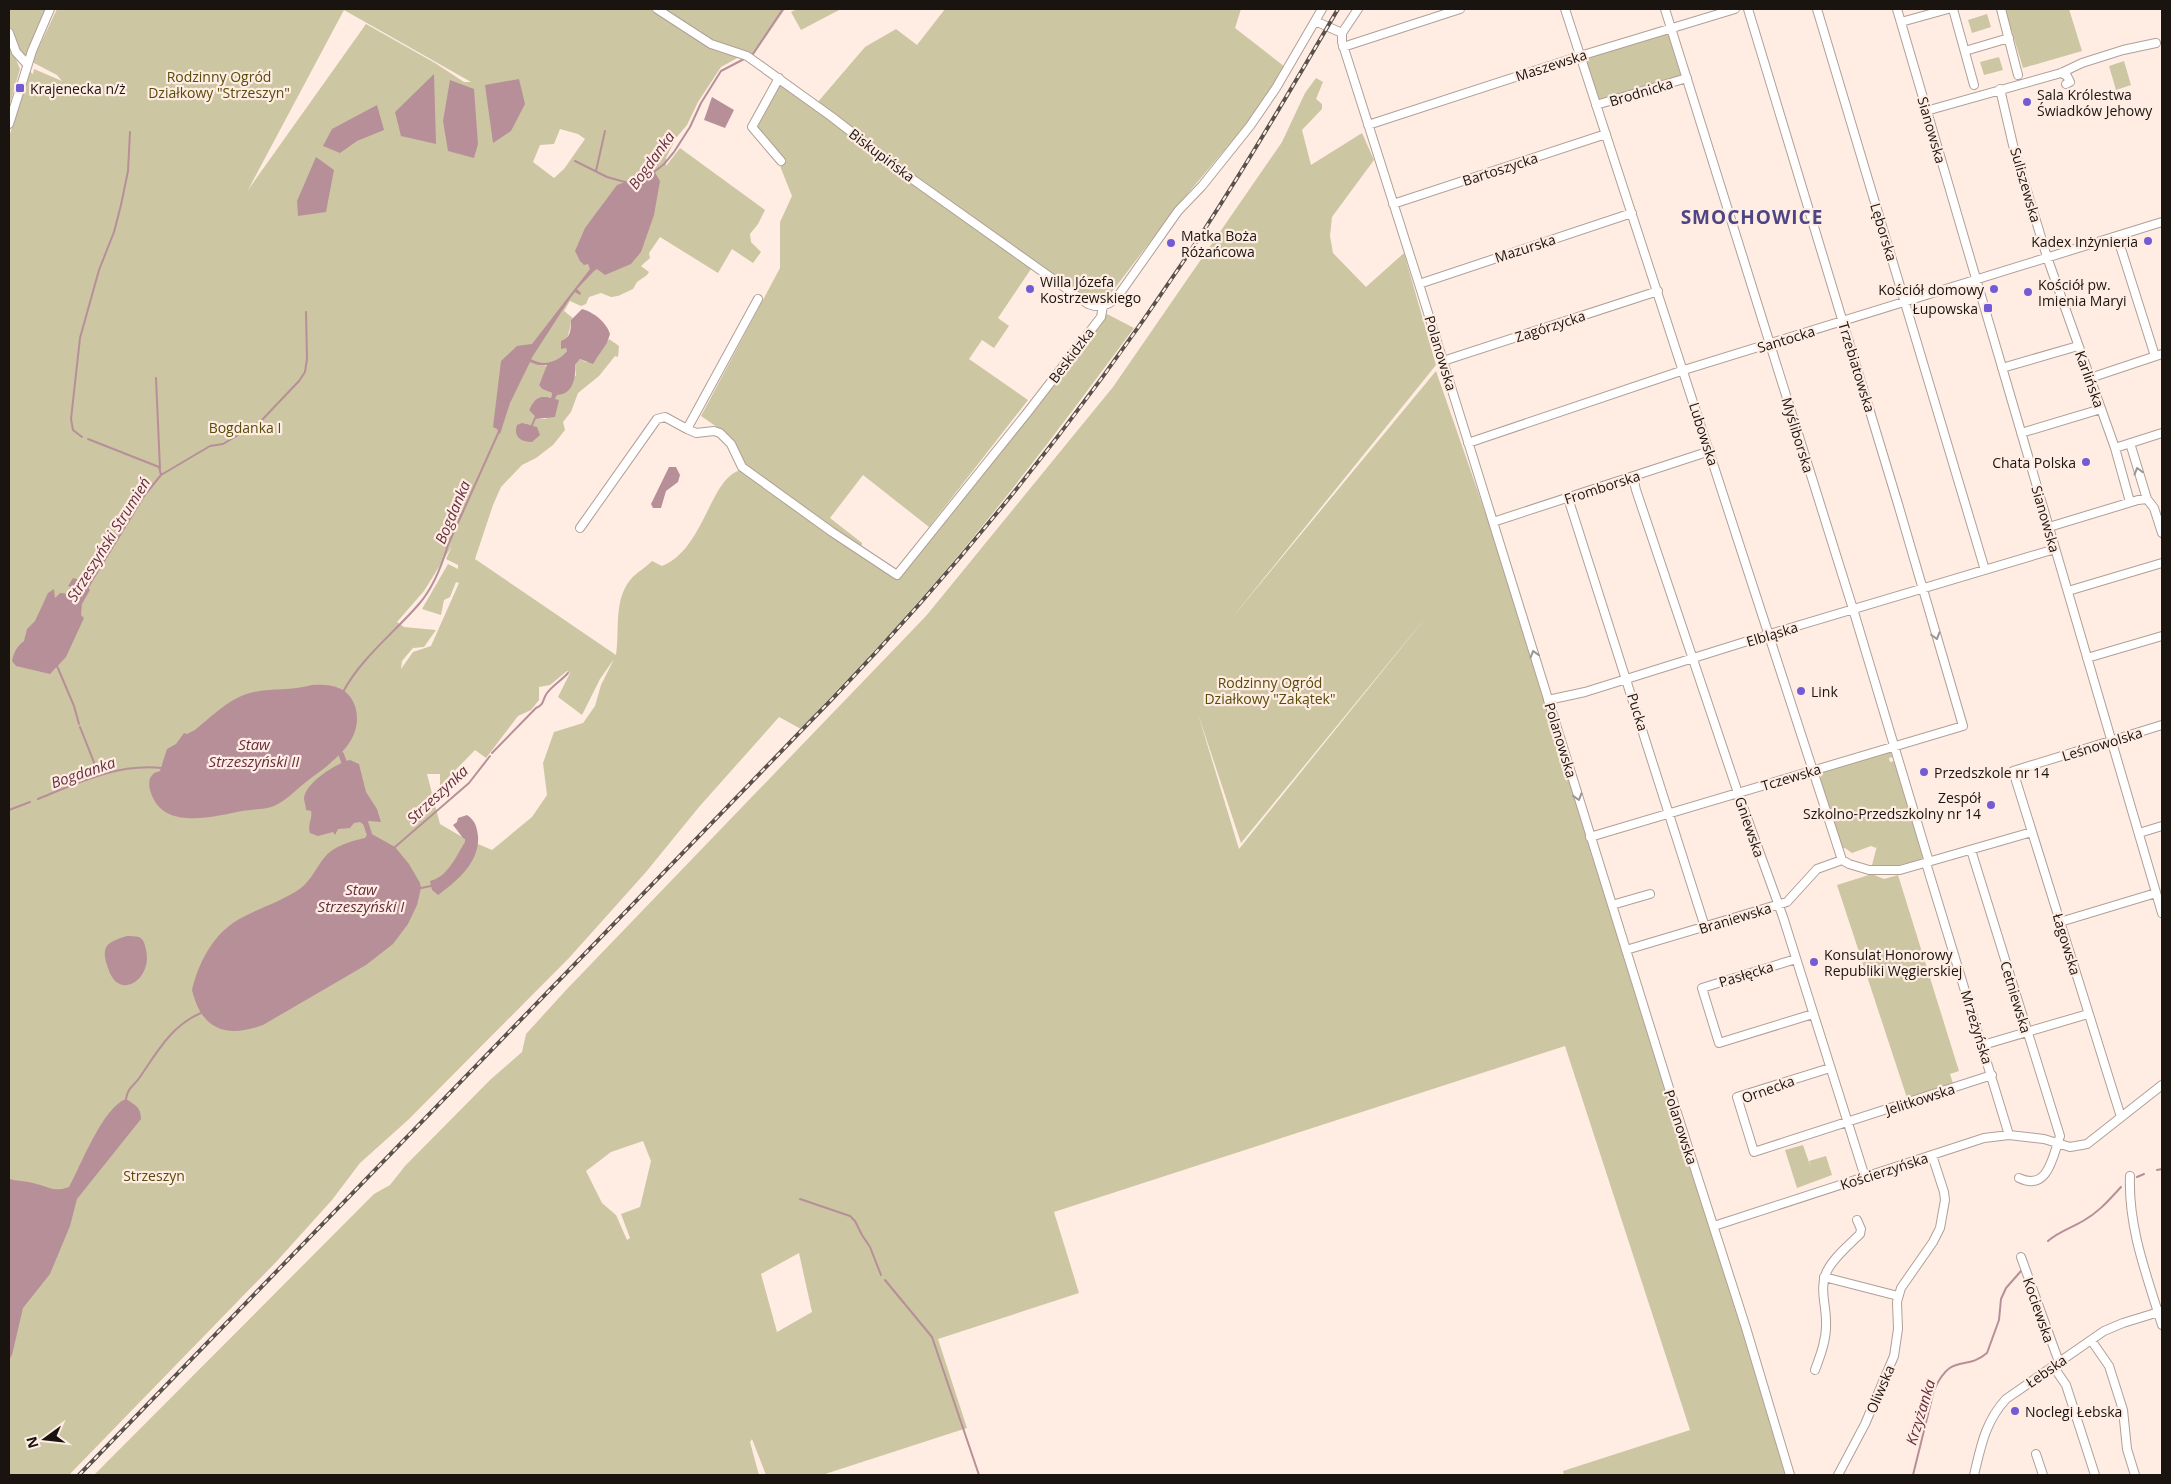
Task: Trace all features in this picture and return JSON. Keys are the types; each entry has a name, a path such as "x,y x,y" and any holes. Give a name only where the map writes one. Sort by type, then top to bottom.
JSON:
{"street":[{"path":"9,124 27,64 50,9"},
{"name":"Biskupińska","path":"657,9 711,44 747,56 908,176 1088,304 1102,306"},
{"name":"Beskidzka","path":"687,429 696,433 714,430 720,433 731,444 742,466 832,532 897,575 1027,413 1100,317 1102,306 1110,304 1118,296 1178,211 1250,126 1276,88 1322,9"},
{"path":"1315,21 1342,33 1358,9"},
{"path":"1343,46 1460,9"},
{"name":"Lubowska","path":"1565,9 1842,860"},
{"name":"Myśliborska","path":"1665,9 1853,609 1928,862"},
{"name":"Maszewska","path":"1368,125 1671,27 1735,9"},
{"name":"Trzebiatowska","path":"1748,9 1963,726"},
{"name":"Lęborska","path":"1817,9 1984,570"},
{"name":"Sianowska","path":"1897,9 2162,913"},
{"path":"1900,22 1948,9"},
{"path":"1953,9 1974,85"},
{"path":"2001,9 2018,75"},
{"path":"9,33 16,52 27,64"},
{"name":"Polanowska","path":"1342,33 1343,46 1419,284 1590,837 1714,1226 1790,1475"},
{"path":"1965,51 2009,38"},
{"path":"1926,111 2061,72 2123,50 2156,43"},
{"path":"2061,72 2068,76 2070,82 2066,84"},
{"path":"779,78 752,127 781,161"},
{"name":"Brodnicka","path":"1596,105 1687,78"},
{"name":"Suliszewska","path":"2000,89 2014,145 2047,258"},
{"name":"Bartoszycka","path":"1393,204 1606,134"},
{"name":"Mazurska","path":"1419,284 1632,213"},
{"name":"Santocka","path":"1468,443 1684,370 2162,222"},
{"path":"2090,378 2158,355 2117,236"},
{"name":"Karlińska","path":"2047,258 2115,448 2130,502"},
{"name":"Zagórzycka","path":"1443,361 1658,291"},
{"path":"580,528 657,419 665,417 687,429 758,299"},
{"path":"2002,368 2078,346"},
{"path":"2021,433 2101,409"},
{"path":"2115,448 2162,432"},
{"path":"2130,443 2147,500 2152,504 2162,533"},
{"name":"Fromborska","path":"1493,522 1710,451"},
{"name":"Gniewska","path":"1633,477 1738,793 1796,959 1864,1177"},
{"name":"Pucka","path":"1568,498 1705,927"},
{"path":"2049,527 2130,502 2147,500"},
{"name":"Elbląska","path":"1548,700 1571,696 1984,570 1996,571 2055,549"},
{"path":"2068,591 2162,564"},
{"path":"2087,658 2162,636"},
{"name":"Leśnowolska","path":"2013,771 2162,725"},
{"name":"Tczewska","path":"1590,837 1963,726"},
{"name":"Łagowska","path":"2013,771 2121,1117"},
{"path":"2139,833 2162,826"},
{"path":"1842,860 1858,868 1882,871 1900,870 2032,832"},
{"name":"Cetniewska","path":"1971,850 2060,1136 2057,1143"},
{"name":"Braniewska","path":"1626,950 1786,902 1817,869 1842,860"},
{"name":"Mrzeżyńska","path":"1928,862 2009,1135"},
{"path":"2060,922 2156,893"},
{"path":"1612,905 1650,894"},
{"name":"Pasłęcka","path":"1796,959 1702,988 1719,1043 1813,1014"},
{"path":"1982,1046 2088,1014"},
{"name":"Ornecka","path":"1830,1068 1736,1097 1754,1152 1847,1123"},
{"name":"Jelitkowska","path":"1847,1123 1992,1075"},
{"name":"Kościerzyńska","path":"1714,1226 1984,1138 2009,1135 2044,1139 2070,1147 2087,1144 2162,1085"},
{"path":"2019,1178 2028,1182 2037,1180 2050,1169 2057,1143"},
{"name":"Oliwska","path":"1838,1475 1865,1424 1894,1356 1898,1335 1898,1296 1905,1280 1933,1242 1940,1228 1945,1200 1932,1155"},
{"path":"2130,1176 2129,1200 2134,1232 2160,1312 2162,1325"},
{"path":"1815,1370 1825,1336 1826,1321 1822,1291 1824,1277 1831,1264 1860,1234 1861,1228 1857,1220"},
{"name":"Kociewska","path":"2021,1257 2095,1475"},
{"path":"1824,1277 1898,1296"},
{"name":"Łebska","path":"1974,1475 1988,1424 1996,1410 2019,1390 2091,1340 2123,1323 2160,1312"},
{"path":"2091,1340 2109,1366 2123,1410 2127,1449 2135,1475"},
{"path":"2036,1454 2043,1475"}],"green space":[{"path":"9,9 47,9 28,54 24,56 20,54 9,25"},
{"path":"57,9 785,9 754,54 741,56 721,67 698,102 687,125 676,138 666,158 666,166 680,148 765,210 750,234 751,242 761,252 753,263 732,249 718,273 660,237 649,253 650,258 641,266 649,272 637,282 633,289 611,297 601,293 589,297 586,304 581,306 570,301 564,311 573,318 567,339 567,351 554,363 538,363 547,366 539,385 542,389 552,393 551,398 537,398 529,410 536,416 531,425 521,423 533,426 536,419 546,419 557,394 576,375 575,365 580,359 586,362 596,360 609,339 619,346 618,357 615,356 599,376 578,393 571,412 563,422 565,430 553,445 536,458 522,465 501,487 475,559 616,655 619,606 625,587 633,577 652,561 662,566 676,558 697,532 720,488 728,477 738,471 743,463 730,436 701,416 780,268 780,222 792,196 780,166 783,164 784,157 780,156 755,128 777,86 781,84 1031,269 998,318 1009,326 994,348 982,340 969,359 1028,400 929,527 863,475 830,518 862,543 860,553 896,579 1107,314 1134,328 1003,501 905,617 801,729 779,717 699,807 646,872 569,958 408,1120 360,1163 332,1200 277,1261 69,1475 9,1475 9,137 29,71 33,74 34,69 62,81 57,75 32,62","holes":["344,10 471,82 464,82 435,63 366,24 248,190","560,129 578,134 585,139 564,169 554,178 533,162 540,145 554,144","452,546 446,559 458,565 458,569 448,564 422,609 441,615 444,600 450,597 456,582 459,583 431,646 413,652 401,669 402,661 413,648 424,647 436,630 404,627 397,622 424,591","614,659 601,685 595,706 583,723 554,732 543,763 547,795 532,817 492,850 464,838 440,824 427,774 440,774 440,786 475,750 486,758 518,716 531,710 539,700 539,687 550,685 567,671 570,673 558,697 582,715 600,679"]},
{"path":"797,9 841,9 801,30 791,12"},
{"path":"945,9 1241,9 1235,28 1285,67 1254,115 1179,204 1108,297 1104,300 1092,302 908,172 817,103 865,47 896,29 917,45"},
{"path":"2005,9 2069,9 2082,51 2023,68"},
{"path":"1987,14 1991,27 1972,33 1968,20"},
{"path":"1668,31 1682,75 1681,77 1598,101 1583,58"},
{"path":"9,42 20,69 9,107"},
{"path":"1999,57 2003,70 1984,75 1980,62"},
{"path":"2124,61 2131,85 2116,90 2109,66"},
{"name":"Rodzinny Ogród Działkowy \"Zakątek\"","path":"1316,78 1323,82 1316,99 1322,104 1322,109 1302,130 1311,165 1362,133 1374,160 1332,217 1330,236 1333,253 1366,287 1404,253 1436,365 1231,619 1436,371 1493,535 1788,1475 1564,1475 1563,1471 1690,1430 1565,1046 1054,1212 1079,1293 938,1339 967,1428 822,1475 766,1475 752,1439 750,1442 759,1475 94,1475 374,1194 390,1185 405,1166 490,1080 522,1052 526,1034 567,989 926,616 1113,387 1282,142 1305,93","holes":["1431,611 1239,849 1198,714 1241,843","643,1141 651,1161 640,1207 621,1214 630,1238 627,1240 616,1215 602,1203 586,1171 611,1152","799,1253 812,1312 777,1332 761,1274"]},
{"path":"1887,751 1892,754 1893,757 1889,758 1890,762 1894,761 1923,857 1920,860 1892,867 1872,865 1877,846 1876,848 1871,846 1852,853 1845,848 1841,849 1819,779 1826,769"},
{"path":"1872,874 1884,879 1898,875 1959,1071 1950,1074 1953,1083 1907,1098 1837,885"},
{"path":"1803,1145 1811,1168 1809,1161 1826,1156 1832,1175 1797,1188 1785,1150"}],"water":[{"path":"434,74 436,144 401,136 395,112"},
{"path":"519,79 525,104 511,131 493,143 485,85"},
{"path":"450,80 474,89 478,144 474,158 448,151 443,121"},
{"path":"712,97 734,110 725,128 704,120"},
{"path":"377,105 384,130 357,141 340,153 323,146 332,129"},
{"path":"316,157 334,170 326,212 298,216 297,201"},
{"path":"654,171 660,181 654,215 641,252 631,264 605,275 597,269 594,271 577,289 581,293 580,295 575,292 569,300 531,359 546,363 563,355 567,351 566,348 561,349 561,341 569,335 571,320 582,309 595,315 606,326 610,334 607,343 593,364 580,359 575,365 574,380 570,388 567,392 557,395 555,399 559,400 555,417 536,419 533,426 537,427 540,435 532,442 521,440 517,436 517,425 522,423 531,425 535,416 529,410 533,403 540,397 551,398 552,393 542,389 539,385 547,365 538,365 530,362 510,403 500,434 493,427 501,361 517,346 532,344 590,269 588,264 584,265 580,261 575,251 585,228 617,185"},
{"path":"669,467 676,467 680,475 678,482 666,491 661,508 653,508 651,504"},
{"path":"73,578 84,581 90,590 82,604 81,615 84,618 66,657 50,674 16,666 12,661 15,652 24,641 27,629 35,621 48,593 54,589 55,598 60,593 72,594 74,600 82,593 82,591 68,586"},
{"name":"Staw Strzeszyński II","path":"312,685 332,686 348,694 355,706 357,719 355,731 350,741 335,760 284,800 268,808 207,817 182,818 171,815 161,809 154,800 149,784 150,778 154,773 160,771 167,749 176,744 184,733 187,734 195,730 223,707 246,694"},
{"path":"350,760 359,764 366,792 377,809 381,822 369,821 364,825 360,822 354,823 350,828 338,829 335,835 333,832 318,836 310,833 311,811 306,810 304,798 306,792 323,774"},
{"path":"467,815 474,821 477,830 478,845 475,854 460,877 438,895 432,890 430,881 447,871 465,842 465,839 453,825 457,822 458,818"},
{"name":"Staw Strzeszyński I","path":"368,833 395,847 409,864 420,883 421,888 417,905 408,924 393,944 366,965 263,1025 238,1031 218,1028 209,1023 196,1004 192,990 202,962 218,936 241,918 301,888 332,850 365,838"},
{"path":"127,936 142,939 146,948 147,961 140,978 126,985 119,984 113,978 106,961 105,950 114,940"},
{"path":"126,1099 139,1109 141,1119 77,1199 70,1226 50,1274 23,1308 12,1355 9,1360 9,1179 30,1182 55,1189 69,1187 101,1125 117,1104"}],"waterway":[{"name":"Bogdanka","path":"753,54 783,9"},
{"name":"Bogdanka","path":"654,172 674,152 721,71 746,58"},
{"path":"596,171 605,131"},
{"path":"82,437 73,430 71,419 80,338 99,270 114,232 121,205 128,171 130,132"},
{"path":"575,161 607,177 625,182"},
{"name":"Strzeszyński Strumień","path":"88,587 144,496 161,475 210,446 223,444 261,421 299,381 305,372 307,359 306,312"},
{"path":"156,378 160,469"},
{"name":"Bogdanka","path":"343,692 359,668 429,591 500,429"},
{"path":"88,439 159,467 161,475"},
{"name":"Strzeszyński Strumień","path":"57,666 74,706 79,724"},
{"name":"Strzeszynka","path":"492,753 541,705 549,690 568,673"},
{"name":"Strzeszyński Strumień","path":"80,727 99,775"},
{"path":"341,754 344,762"},
{"name":"Strzeszynka","path":"395,847 469,783 490,756"},
{"name":"Strzeszyński Strumień","path":"38,799 114,771 130,768 162,768"},
{"name":"Bogdanka","path":"9,810 30,802"},
{"path":"366,824 369,833"},
{"path":"421,888 431,886"},
{"path":"126,1099 130,1089 166,1040 191,1018 201,1013"},
{"name":"Krzyżanka","path":"2157,1170 2162,1169"},
{"name":"Krzyżanka","path":"2137,1177 2144,1174"},
{"name":"Krzyżanka","path":"2048,1241 2094,1214 2121,1187"},
{"path":"800,1199 850,1216 870,1247 881,1275"},
{"name":"Krzyżanka","path":"1913,1475 1934,1390 1947,1370 1987,1353 1999,1320 2001,1299 2006,1288 2021,1271"},
{"path":"885,1280 932,1337 979,1475"}],"railway":[{"path":"79,1475 833,698 881,647 973,542 1061,433 1103,377 1183,262 1262,137 1338,9"}],"place":[{"name":"Krajenecka n/ż","path":"20,88"},
{"name":"Sala Królestwa Świadków Jehowy","path":"2027,102"},
{"name":"Kadex Inżynieria","path":"2148,241"},
{"name":"Matka Boża Różańcowa","path":"1171,243"},
{"name":"Willa Józefa Kostrzewskiego","path":"1030,289"},
{"name":"Kościół domowy","path":"1994,289"},
{"name":"Kościół pw. Imienia Maryi","path":"2028,292"},
{"name":"Łupowska","path":"1988,308"},
{"name":"Chata Polska","path":"2086,462"},
{"name":"Link","path":"1801,691"},
{"name":"Przedszkole nr 14","path":"1924,772"},
{"name":"Zespół Szkolno-Przedszkolny nr 14","path":"1991,805"},
{"name":"Konsulat Honorowy Republiki Węgierskiej","path":"1814,962"},
{"name":"Noclegi Łebska","path":"2015,1411"}],"district":[{"name":"SMOCHOWICE","path":"1752,217"}],"park label":[{"name":"Rodzinny Ogród Działkowy \"Strzeszyn\"","path":"219,84"},
{"name":"Bogdanka I","path":"245,427"},
{"name":"Strzeszyn","path":"154,1175"}]}
